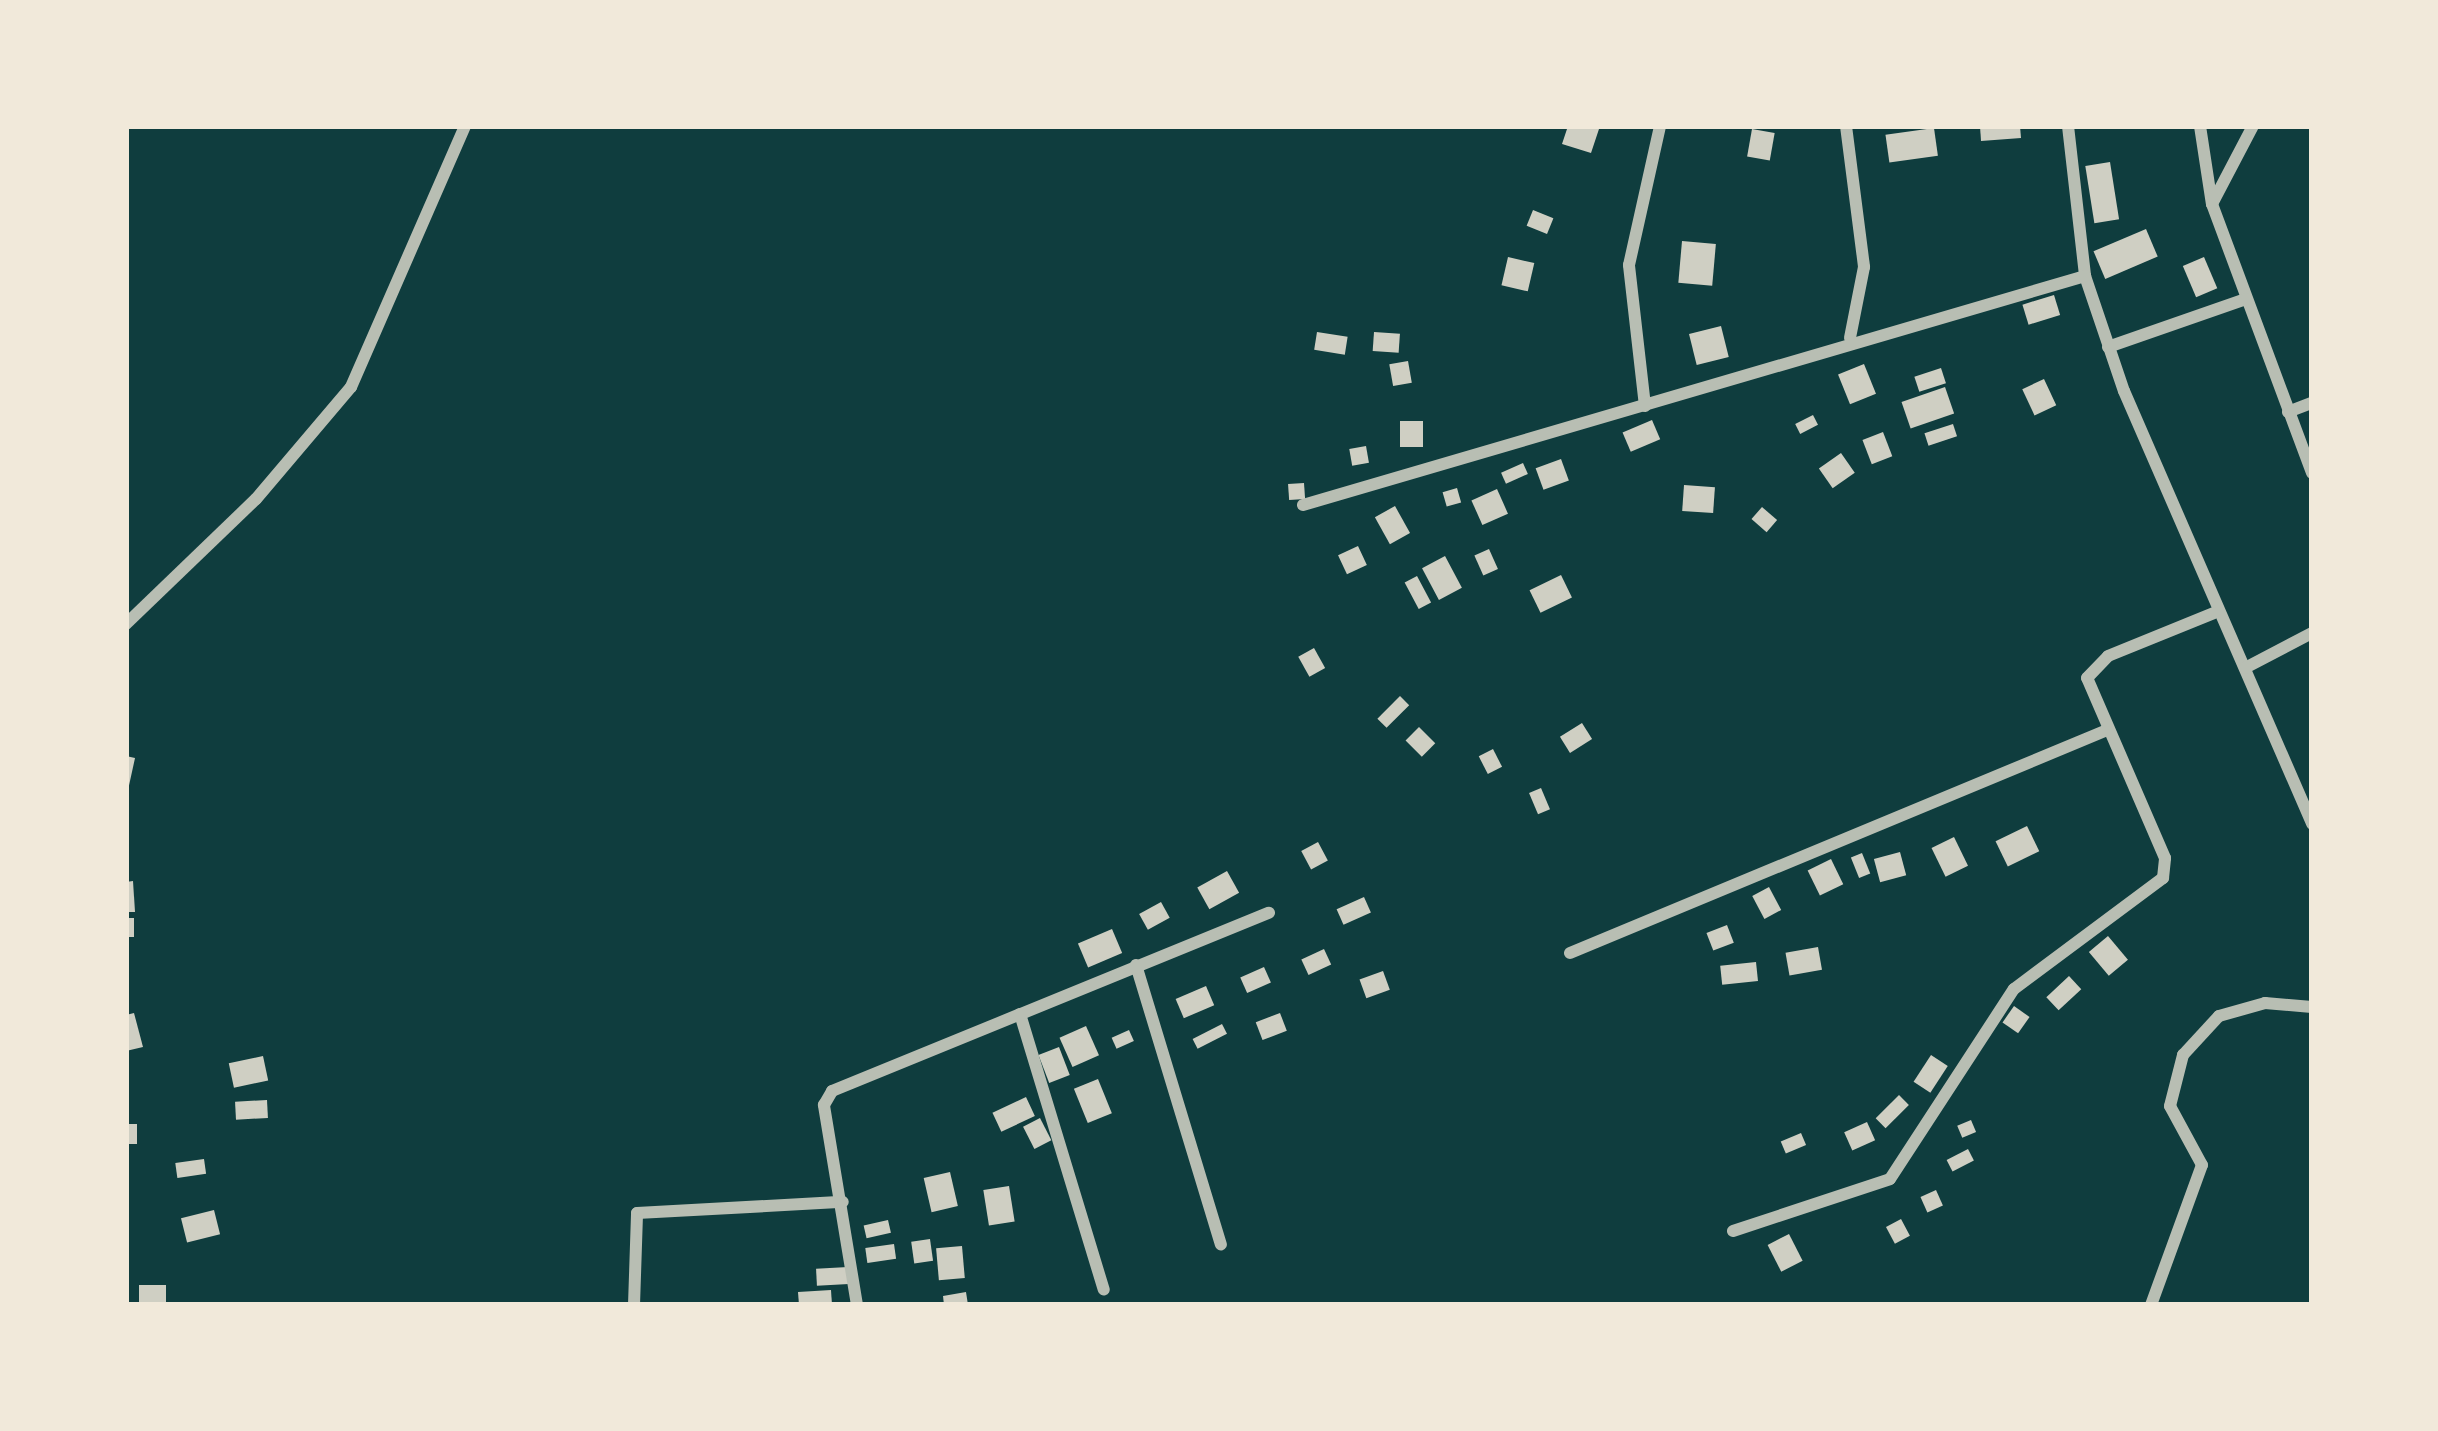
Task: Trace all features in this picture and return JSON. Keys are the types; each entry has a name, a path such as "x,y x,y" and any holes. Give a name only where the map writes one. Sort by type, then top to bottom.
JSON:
{"street":[{"path":"126,624 272,482 351,387 465,126"},
{"path":"1645,406 1629,265 1660,126"},
{"path":"1846,126 1864,279 1850,338"},
{"path":"2068,126 2085,275 2108,347 2214,613 2245,668 2312,824"},
{"path":"2200,126 2212,204 2312,472"},
{"path":"2212,204 2252,126"},
{"path":"1303,506 1645,406 1850,338 2085,275"},
{"path":"2108,347 2246,299"},
{"path":"2288,412 2312,403"},
{"path":"1732,1231 1890,1179 2014,988 2163,878 2165,858 2105,731 2090,668 2214,613"},
{"path":"2245,668 2312,633"},
{"path":"1570,953 2105,731"},
{"path":"857,1305 824,1105 832,1090 1269,913"},
{"path":"1136,965 1222,1244"},
{"path":"2151,1305 2203,1165 2170,1106 2183,1055 2219,1016 2265,1003 2312,1007"},
{"path":"1020,1014 1104,1290"},
{"path":"634,1305 637,1213 843,1202"}],"building":[{"path":"1568,126 1599,129 1591,153 1562,144"},
{"path":"1980,126 2020,126 2021,138 1981,141"},
{"path":"1934,128 1938,156 1889,163 1885,135"},
{"path":"1752,129 1775,133 1770,161 1747,157"},
{"path":"2110,162 2119,219 2094,223 2085,166"},
{"path":"1533,210 1553,218 1547,234 1527,226"},
{"path":"2146,229 2158,257 2105,279 2094,251"},
{"path":"1682,241 1716,244 1712,286 1678,283"},
{"path":"1508,257 1534,263 1528,291 1501,285"},
{"path":"2204,257 2217,288 2196,297 2183,266"},
{"path":"2054,295 2060,315 2029,325 2022,305"},
{"path":"1721,326 1729,357 1697,365 1689,334"},
{"path":"1317,332 1348,337 1345,355 1314,350"},
{"path":"1374,332 1400,334 1399,353 1373,351"},
{"path":"1408,361 1412,383 1393,386 1389,364"},
{"path":"1864,364 1876,394 1850,404 1838,374"},
{"path":"1941,368 1946,383 1919,392 1914,377"},
{"path":"2044,379 2056,405 2035,415 2022,389"},
{"path":"1945,387 1954,413 1911,428 1902,402"},
{"path":"1813,415 1818,425 1800,434 1795,424"},
{"path":"1652,420 1660,439 1631,452 1623,433"},
{"path":"1400,421 1423,421 1423,447 1400,447"},
{"path":"1953,424 1957,436 1928,446 1924,433"},
{"path":"1883,432 1892,456 1872,464 1862,440"},
{"path":"1366,446 1369,463 1352,466 1349,449"},
{"path":"1841,453 1855,473 1833,488 1819,468"},
{"path":"1561,459 1569,481 1543,490 1536,468"},
{"path":"1523,463 1528,474 1506,484 1501,473"},
{"path":"1304,483 1305,499 1289,500 1288,484"},
{"path":"1684,485 1715,487 1713,513 1682,511"},
{"path":"1457,488 1461,502 1447,507 1443,492"},
{"path":"1497,489 1508,514 1482,525 1471,500"},
{"path":"1395,506 1410,533 1390,544 1375,517"},
{"path":"1762,507 1777,520 1767,532 1752,519"},
{"path":"1358,546 1367,565 1347,574 1338,555"},
{"path":"1489,549 1498,569 1483,576 1474,556"},
{"path":"1445,556 1462,588 1439,600 1422,568"},
{"path":"1561,575 1572,597 1541,613 1530,590"},
{"path":"1417,576 1431,602 1419,609 1405,583"},
{"path":"1314,648 1325,668 1309,677 1298,657"},
{"path":"1400,696 1409,705 1387,728 1377,719"},
{"path":"1582,723 1592,739 1570,753 1560,737"},
{"path":"1419,727 1435,743 1422,757 1406,740"},
{"path":"1493,749 1502,767 1488,774 1479,756"},
{"path":"126,756 135,758 128,790 126,790"},
{"path":"1541,788 1550,809 1538,814 1529,793"},
{"path":"2027,826 2039,851 2008,867 1996,841"},
{"path":"1954,837 1968,866 1946,877 1932,848"},
{"path":"1318,842 1328,861 1311,869 1301,851"},
{"path":"1900,852 1906,875 1880,882 1874,859"},
{"path":"1862,853 1870,873 1859,878 1851,857"},
{"path":"1831,859 1843,884 1820,896 1808,870"},
{"path":"1227,871 1239,893 1209,909 1197,887"},
{"path":"133,881 135,912 126,912 126,882"},
{"path":"1769,887 1781,910 1764,919 1752,896"},
{"path":"1364,897 1371,913 1344,925 1337,909"},
{"path":"1161,902 1170,918 1148,930 1139,914"},
{"path":"126,918 134,918 134,937 126,937"},
{"path":"1727,925 1734,943 1713,951 1706,933"},
{"path":"1112,929 1122,953 1088,967 1078,943"},
{"path":"2108,936 2128,960 2109,976 2089,952"},
{"path":"1818,947 1822,970 1789,975 1786,953"},
{"path":"1324,949 1331,964 1309,975 1301,960"},
{"path":"1756,962 1758,981 1722,985 1720,966"},
{"path":"1264,967 1271,983 1247,993 1240,978"},
{"path":"1383,971 1390,990 1366,998 1360,980"},
{"path":"2069,976 2081,989 2059,1010 2046,997"},
{"path":"1206,986 1214,1005 1184,1018 1176,999"},
{"path":"2014,1006 2030,1017 2018,1033 2003,1022"},
{"path":"134,1013 143,1047 126,1051 126,1015"},
{"path":"1280,1013 1287,1031 1263,1040 1256,1022"},
{"path":"1222,1024 1227,1034 1198,1049 1193,1039"},
{"path":"1086,1026 1099,1055 1073,1067 1060,1038"},
{"path":"1129,1030 1134,1041 1117,1049 1112,1038"},
{"path":"1059,1047 1070,1075 1049,1083 1038,1055"},
{"path":"1931,1055 1948,1066 1930,1093 1914,1082"},
{"path":"263,1056 268,1080 234,1088 229,1063"},
{"path":"1098,1079 1112,1113 1088,1123 1074,1089"},
{"path":"1899,1095 1909,1105 1886,1128 1876,1118"},
{"path":"1026,1097 1035,1116 1001,1132 992,1113"},
{"path":"267,1100 268,1118 236,1120 235,1102"},
{"path":"1040,1118 1051,1140 1034,1149 1023,1127"},
{"path":"1971,1120 1976,1132 1962,1138 1957,1126"},
{"path":"1867,1122 1875,1140 1852,1150 1844,1132"},
{"path":"126,1124 137,1124 137,1144 126,1144"},
{"path":"1801,1133 1806,1145 1786,1154 1781,1142"},
{"path":"1968,1149 1974,1161 1953,1171 1947,1160"},
{"path":"204,1159 206,1174 177,1178 175,1163"},
{"path":"950,1172 958,1206 932,1212 924,1178"},
{"path":"1009,1186 1015,1222 989,1226 983,1190"},
{"path":"1936,1190 1943,1206 1927,1212 1920,1197"},
{"path":"214,1210 220,1234 187,1242 181,1218"},
{"path":"1901,1219 1910,1236 1895,1244 1886,1227"},
{"path":"888,1220 891,1233 867,1238 864,1226"},
{"path":"1789,1234 1803,1261 1781,1272 1768,1245"},
{"path":"930,1239 933,1261 914,1263 911,1242"},
{"path":"894,1244 896,1259 867,1263 865,1248"},
{"path":"962,1246 965,1278 939,1280 936,1248"},
{"path":"848,1267 849,1284 817,1286 816,1269"},
{"path":"139,1285 166,1285 166,1305 139,1305"},
{"path":"831,1290 832,1305 799,1305 798,1292"},
{"path":"966,1292 968,1305 944,1305 943,1296"}]}
